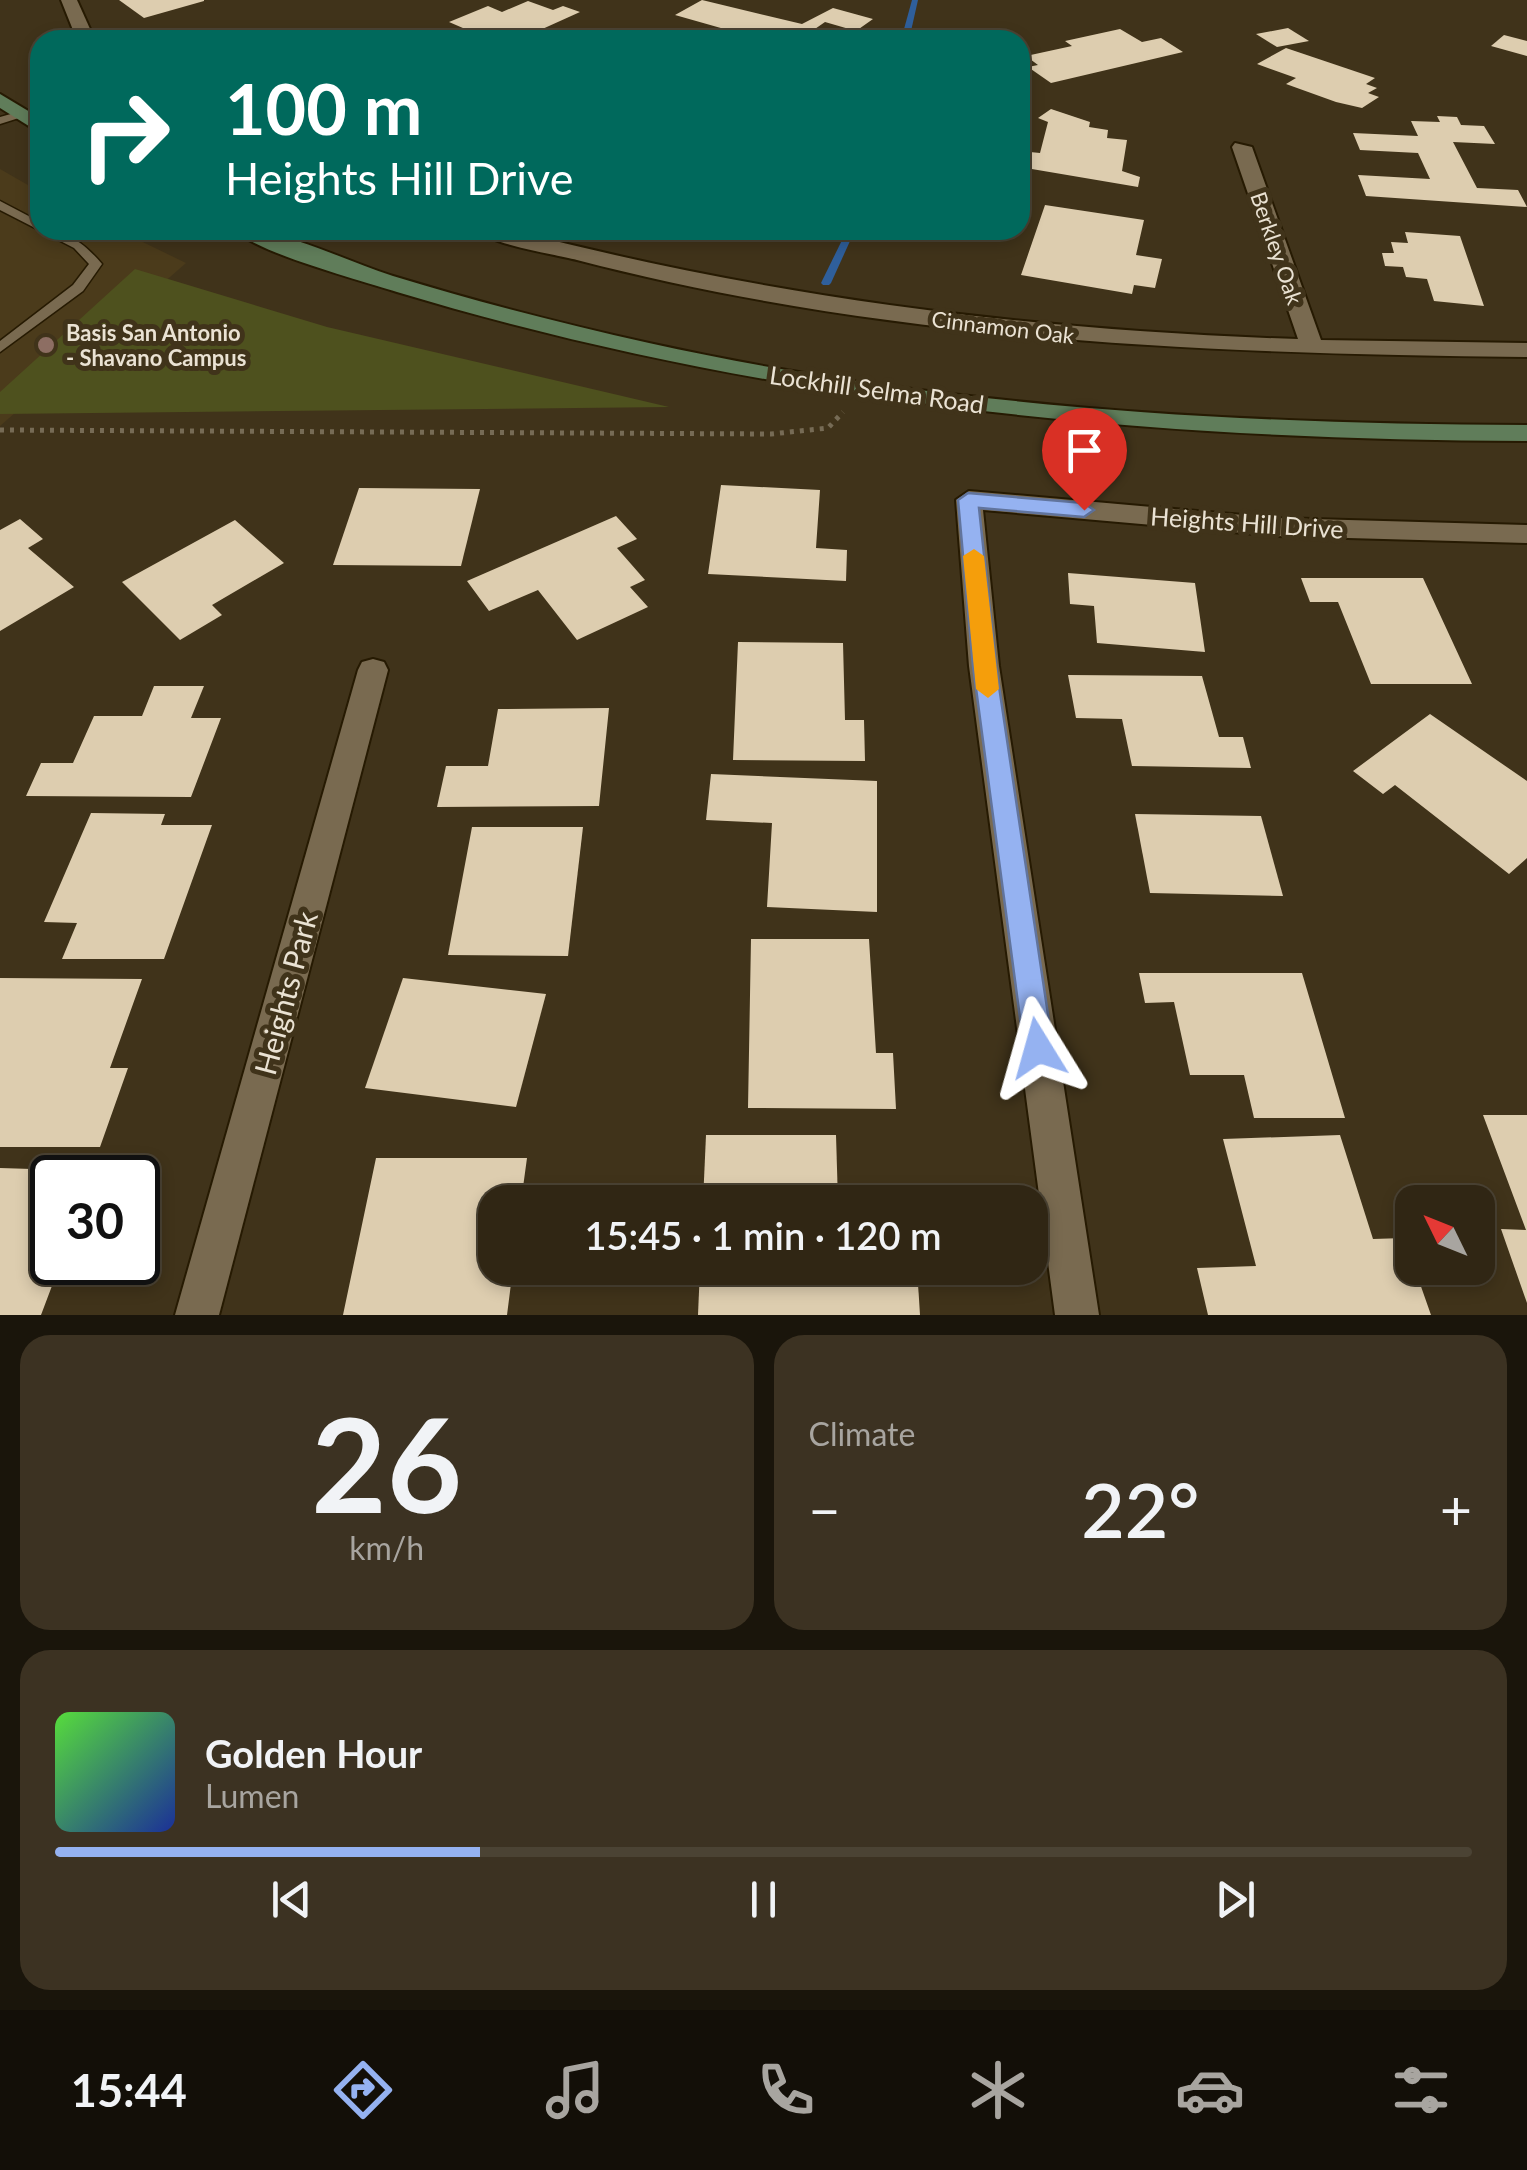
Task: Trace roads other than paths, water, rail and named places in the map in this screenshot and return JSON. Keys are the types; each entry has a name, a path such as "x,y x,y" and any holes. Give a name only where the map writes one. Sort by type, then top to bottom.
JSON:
{"main road":[{"path":"0,100 9,118"},
{"name":"Lockhill Selma Road","path":"275,240 460,303 640,351 895,395 1155,423 1420,434 1527,433"}],"street":[{"path":"70,0 82,30"},
{"name":"Berkley Oak","path":"1242,146 1313,348"},
{"name":"Cinnamon Oak","path":"529,240 752,293 1029,332 1313,348 1527,350"},
{"name":"Heights Hill Drive","path":"1076,1315 984,666 968,500 1278,526 1527,534"},
{"name":"Heights Park","path":"197,1315 373,670"}],"lane":[{"path":"0,205 30,222"},
{"path":"0,348 78,288 96,264 78,245 67,240"}],"waterway":[{"path":"908,30 915,0"},
{"path":"826,283 846,240"}],"place":[{"name":"Basis San Antonio - Shavano Campus","path":"46,345"}]}
